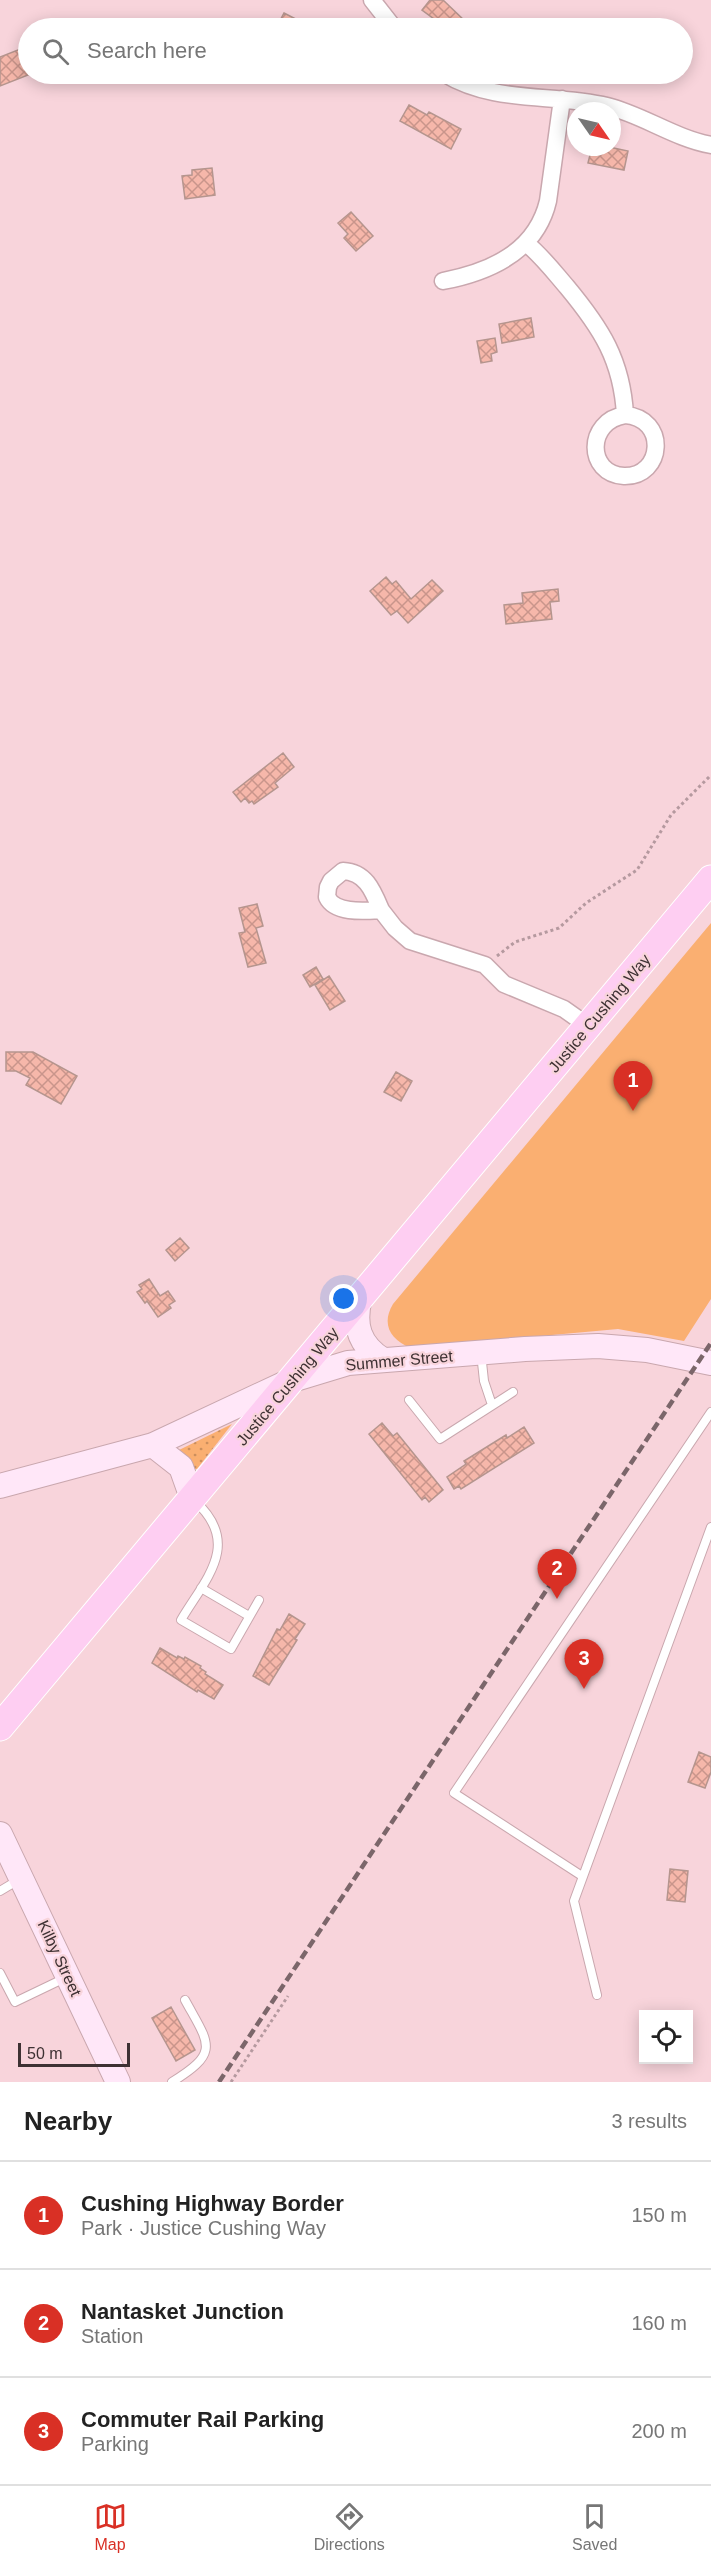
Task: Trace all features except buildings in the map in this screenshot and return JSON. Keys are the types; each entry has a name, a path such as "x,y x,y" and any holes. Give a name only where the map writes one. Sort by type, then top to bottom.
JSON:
{"main road":[{"name":"Justice Cushing Way","path":"0,1727 711,879"}],"street":[{"path":"372,0 386,18"},
{"path":"468,84 496,93 587,102 623,110 685,137 711,145"},
{"path":"442,281 489,268 512,255 526,243 539,225 546,209 562,99"},
{"path":"526,243 566,286 604,336 620,372 625,415"},
{"path":"381,910 399,933 415,944 488,967 504,984 564,1009 588,1026"},
{"path":"360,1298 357,1312 360,1337 374,1354 383,1360"},
{"name":"Summer Street","path":"0,1486 153,1445 292,1380 348,1363 574,1347 622,1347 711,1363"},
{"path":"153,1445 181,1467 192,1498"},
{"name":"Kilby Street","path":"0,1834 118,2082"}],"lane":[{"path":"481,1353 487,1393 492,1405"},
{"path":"409,1400 440,1439 513,1392"},
{"path":"582,1876 454,1793 711,1412"},
{"path":"192,1498 211,1519 218,1543 216,1564 181,1620 231,1649 259,1600"},
{"path":"597,1995 574,1901 711,1527"},
{"path":"201,1588 249,1617"},
{"path":"0,1891 22,1878"},
{"path":"0,1973 15,2002 69,1976"},
{"path":"172,2082 198,2064 206,2049 206,2039 184,2000"}],"path":[{"path":"488,967 499,954 515,942 559,928 586,903 637,870 671,815 711,775"},
{"path":"231,2082 288,1996"}],"shaded area":[{"path":"711,923 711,1299 684,1341 618,1329 411,1348 398,1341 388,1325 389,1311 393,1304"},
{"path":"232,1424 197,1469 194,1469 177,1451"}],"railway":[{"path":"219,2082 711,1343"}],"place":[{"name":"Cushing Highway Border","path":"633,1111"},
{"name":"Nantasket Junction","path":"557,1599"},
{"name":"Commuter Rail Parking","path":"584,1689"}]}
